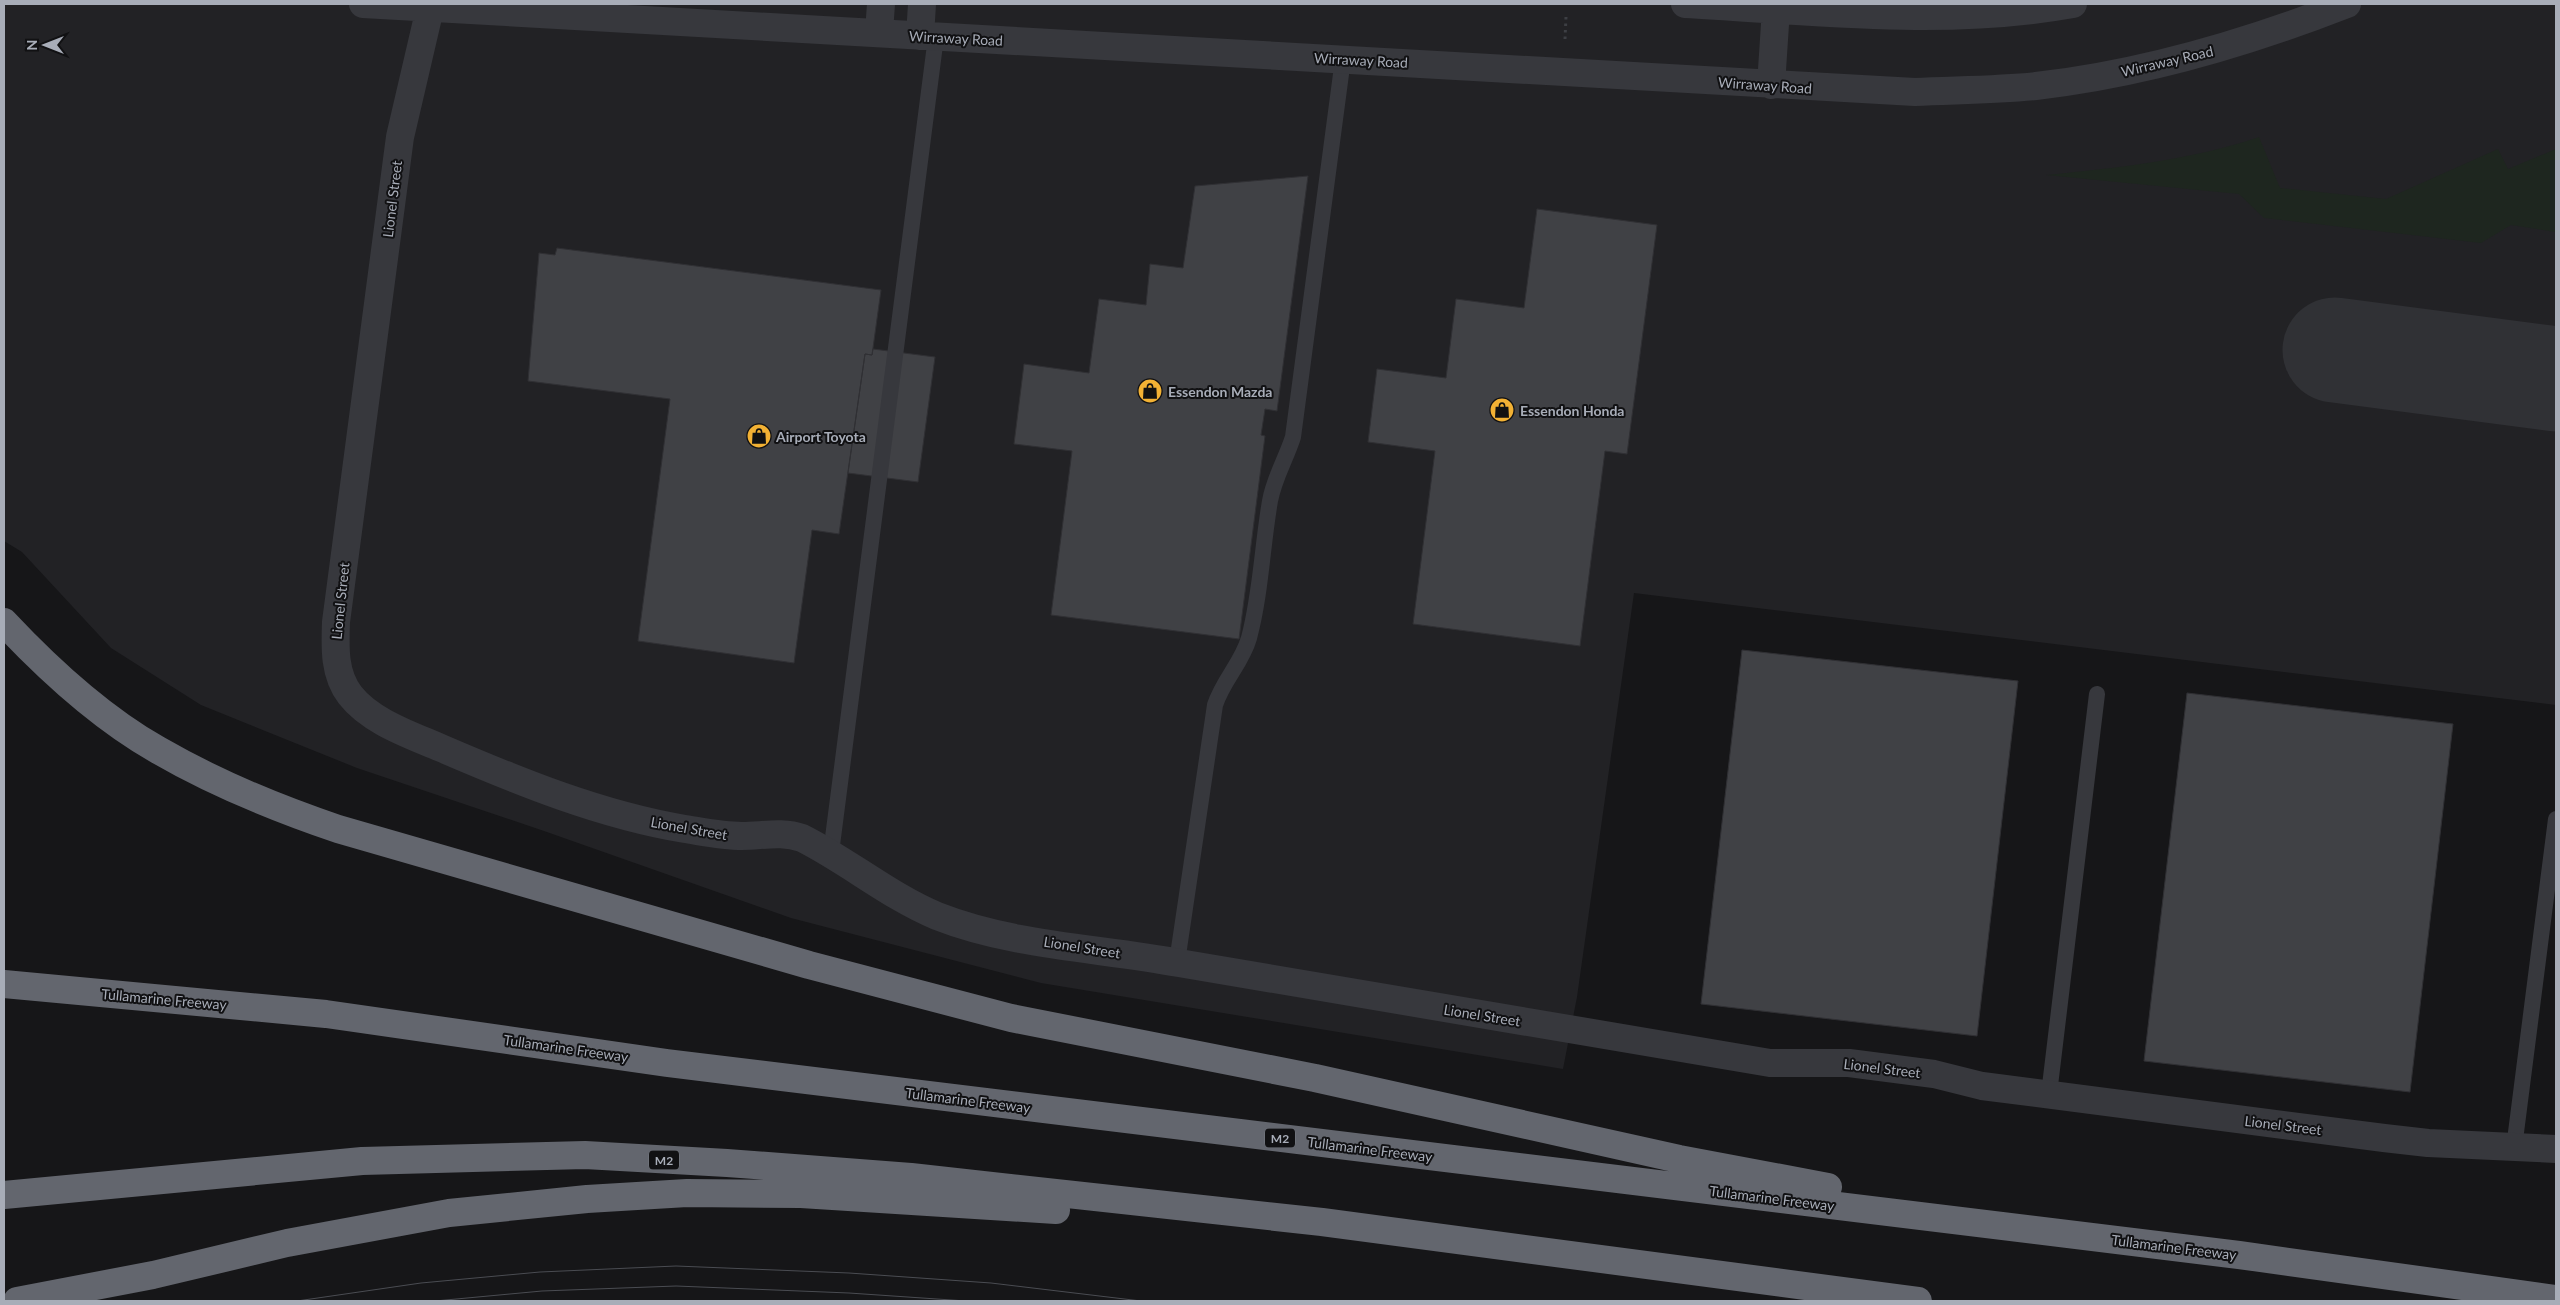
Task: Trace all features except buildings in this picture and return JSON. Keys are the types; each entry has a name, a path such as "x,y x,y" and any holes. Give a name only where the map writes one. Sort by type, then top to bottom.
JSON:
{"highway":[{"path":"4,622 43,663 118,722 158,750 271,806 436,859 809,965 1011,1018 1315,1078 1679,1159 1803,1183 2239,1255"},
{"name":"Tullamarine Freeway","path":"4,984 326,1014 686,1065 2239,1255 2556,1299"},
{"name":"M2","path":"4,1196 362,1161 585,1156 911,1177 1322,1222 1918,1301"},
{"path":"17,1301 153,1275 287,1243 449,1213 587,1199 687,1193 801,1194 982,1206 1322,1222"}],"street":[{"name":"Wirraway Road","path":"363,4 431,6 1915,92 1986,89 2071,81 2194,57 2267,34 2347,4"},
{"path":"879,32 881,4"},
{"path":"922,4 928,36"},
{"path":"1685,4 1918,15 1975,14 2073,4"},
{"name":"Lionel Street","path":"431,6 404,118 335,635 337,667 343,684 354,700 373,715 420,739 571,799 613,813 684,829 743,836 792,834 831,853 910,903 952,921 1014,937 1177,962 1293,984 1770,1064 1849,1063 1934,1074 1982,1086 2428,1143 2556,1149"},
{"path":"1771,85 1776,9"}],"lane":[{"path":"831,853 928,36"},
{"path":"1177,962 1215,705 1219,691 1244,652 1249,638 1256,608 1270,500 1276,476 1288,455 1293,437 1343,59"},
{"path":"2049,1094 2097,694"},
{"path":"2514,1148 2556,819"}],"shaded area":[{"path":"4,4 2556,4 2556,705 1634,593 1577,997 1563,1069 1041,983 791,918 544,831 357,768 201,705 111,648 22,552 4,541"},
{"path":"2259,137 2280,188 2386,199 2498,149 2508,169 2556,149 2556,232 2511,225 2481,243 2264,218 2239,194 2046,175 2154,162 2207,152"}],"taxiway":[{"path":"2335,350 2556,379"}],"tram line":[{"path":"297,1301 421,1283 540,1272 676,1266 849,1273 991,1283 1141,1301"},
{"path":"435,1301 542,1291 676,1286 849,1293 966,1301"}],"place":[{"name":"Essendon Mazda","path":"1150,391"},
{"name":"Essendon Honda","path":"1502,410"},
{"name":"Airport Toyota","path":"759,436"}]}
